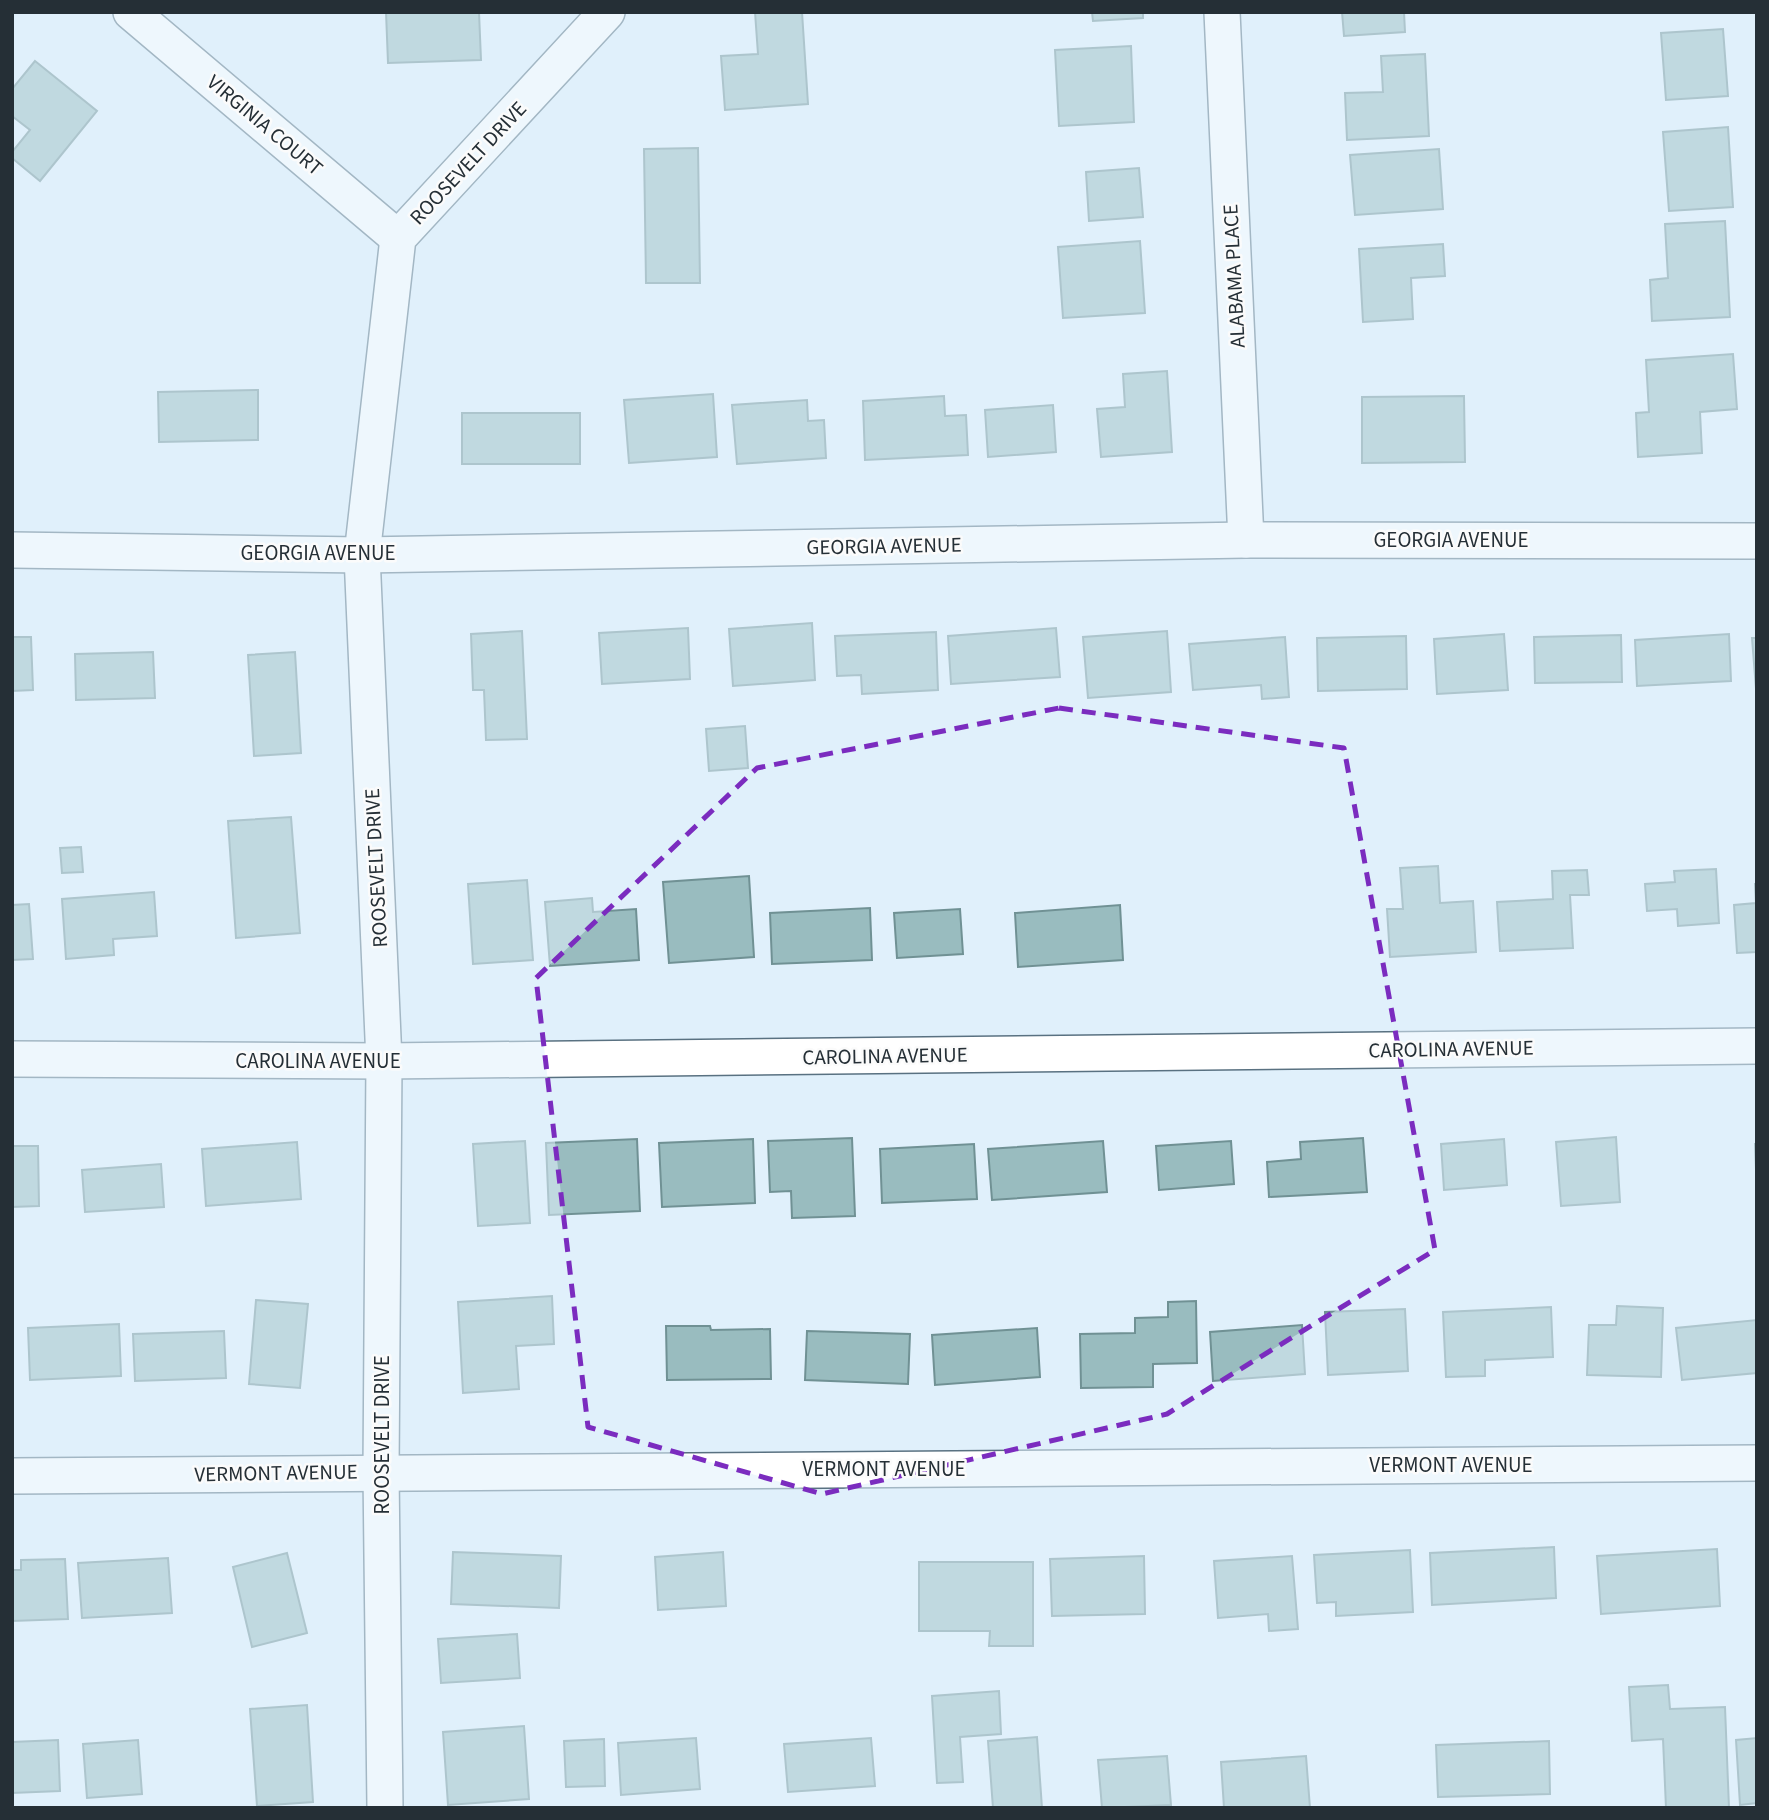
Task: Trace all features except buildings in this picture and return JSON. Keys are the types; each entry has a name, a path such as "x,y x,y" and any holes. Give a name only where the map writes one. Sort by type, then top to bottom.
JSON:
{"street":[{"name":"VIRGINIA COURT","path":"131,12 398,238"},
{"name":"ROOSEVELT DRIVE","path":"385,1808 381,1472 384,1061 362,555 398,238 607,12"},
{"name":"ALABAMA PLACE","path":"1222,12 1246,540"},
{"name":"GEORGIA AVENUE","path":"12,550 362,555 1246,540 1757,541"},
{"name":"CAROLINA AVENUE","path":"12,1059 384,1061 1757,1046"},
{"name":"VERMONT AVENUE","path":"12,1476 1757,1463"}],"highlighted area":[{"path":"1059,708 1344,748 1435,1250 1167,1414 822,1494 588,1427 536,978 757,768"}]}
